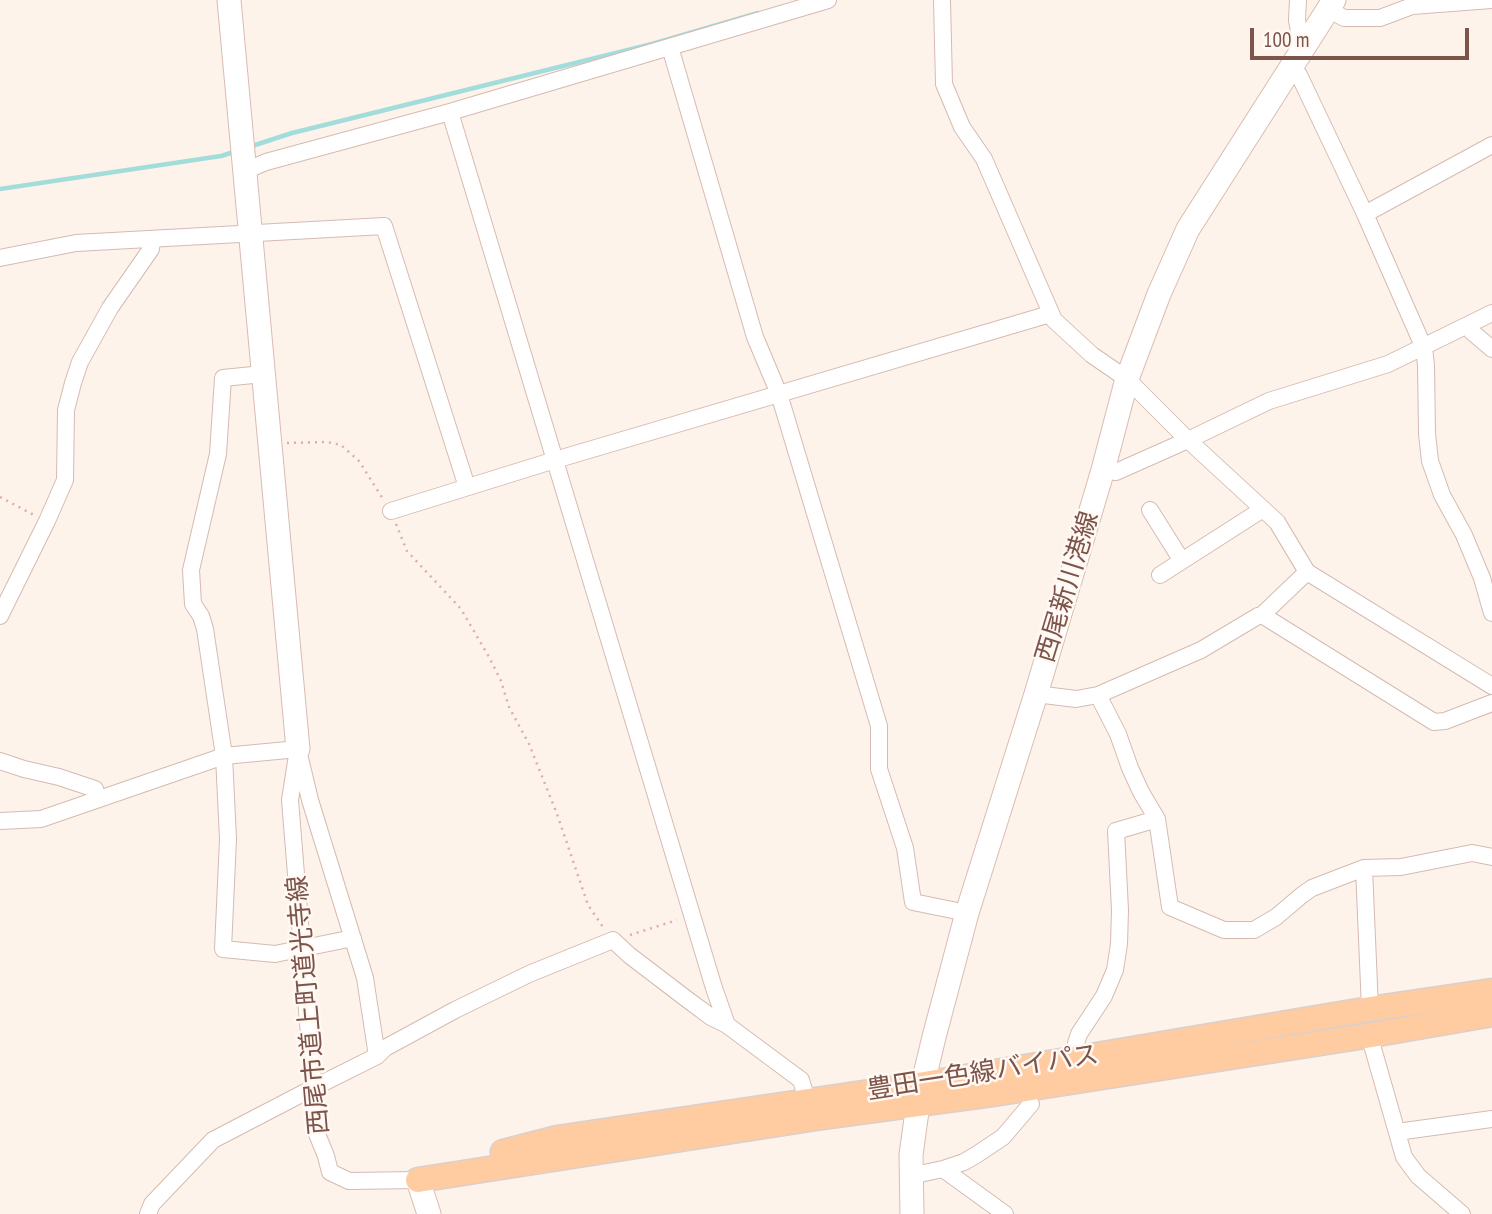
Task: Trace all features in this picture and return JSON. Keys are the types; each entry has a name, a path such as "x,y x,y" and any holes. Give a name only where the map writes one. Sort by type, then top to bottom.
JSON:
{"main road":[{"path":"229,0 298,748"},
{"name":"西尾新川港線","path":"912,1214 911,1155 934,1037 967,913 1037,694 1127,379 1159,294 1188,229 1331,5"},
{"name":"豊田一色線バイパス","path":"418,1180 803,1120 1077,1058 1492,991"},
{"name":"豊田一色線バイパス","path":"481,1169 502,1152 557,1138 807,1100 921,1094 1372,1035 1492,1014"},
{"path":"418,1180 429,1214"}],"street":[{"path":"243,156 267,162 450,112 828,0"},
{"path":"942,0 944,84 962,127 984,159 1054,320 1092,355 1127,379 1277,522 1307,572 1492,686"},
{"path":"1298,0 1299,75 1365,214 1424,348 1430,461 1442,495 1464,535 1482,578 1492,613"},
{"path":"1331,5 1344,18 1380,18 1412,6 1492,0"},
{"path":"670,47 755,337 779,394 879,726 879,769 905,848 913,902 967,913"},
{"path":"450,112 727,1025"},
{"path":"1365,214 1492,145"},
{"path":"0,258 76,243 384,226 467,487"},
{"path":"0,616 65,480 66,410 80,362 110,308 151,249 152,239"},
{"path":"1103,470 1116,472 1269,401 1388,364 1492,313"},
{"path":"391,511 1050,314"},
{"path":"1468,326 1492,349"},
{"path":"263,374 223,378 218,454 191,570 193,604 205,629 224,756 228,839 223,949 275,954 353,938"},
{"path":"1160,575 1263,509"},
{"path":"1150,510 1182,561"},
{"path":"1037,694 1076,698 1098,695 1201,650 1262,615 1307,572"},
{"path":"1262,615 1434,722 1445,722 1492,703"},
{"path":"1098,695 1118,734 1141,792 1157,819 1170,907 1224,930 1254,930 1276,917 1312,888 1364,868 1401,867 1472,853 1492,857"},
{"path":"0,821 41,819 224,756 298,748 310,800 365,978 377,1056"},
{"name":"西尾市道上町道光寺線","path":"298,748 290,800 317,1134 330,1172 349,1181 418,1180"},
{"path":"0,761 95,789 98,799"},
{"path":"1077,1058 1076,1043 1079,1034 1104,996 1115,970 1120,910 1116,831 1157,819"},
{"path":"1364,868 1370,1009"},
{"path":"148,1214 152,1204 213,1140 377,1056 385,1048 455,1010 529,974 613,940 688,1000 727,1025 801,1080 807,1100"},
{"path":"1372,1035 1372,1045 1404,1157 1418,1176 1462,1214"},
{"path":"910,1176 964,1162 1003,1137 1031,1104"},
{"path":"1397,1132 1492,1119"},
{"path":"943,1169 1005,1214"}],"path":[{"path":"270,444 327,442 341,445 359,461 391,511 407,551 461,609 489,657 557,814 588,905 613,940 692,915"},
{"path":"0,497 47,521"}],"waterway":[{"path":"249,147 292,133 652,44 758,13"},
{"path":"0,189 221,156 237,151"}]}
